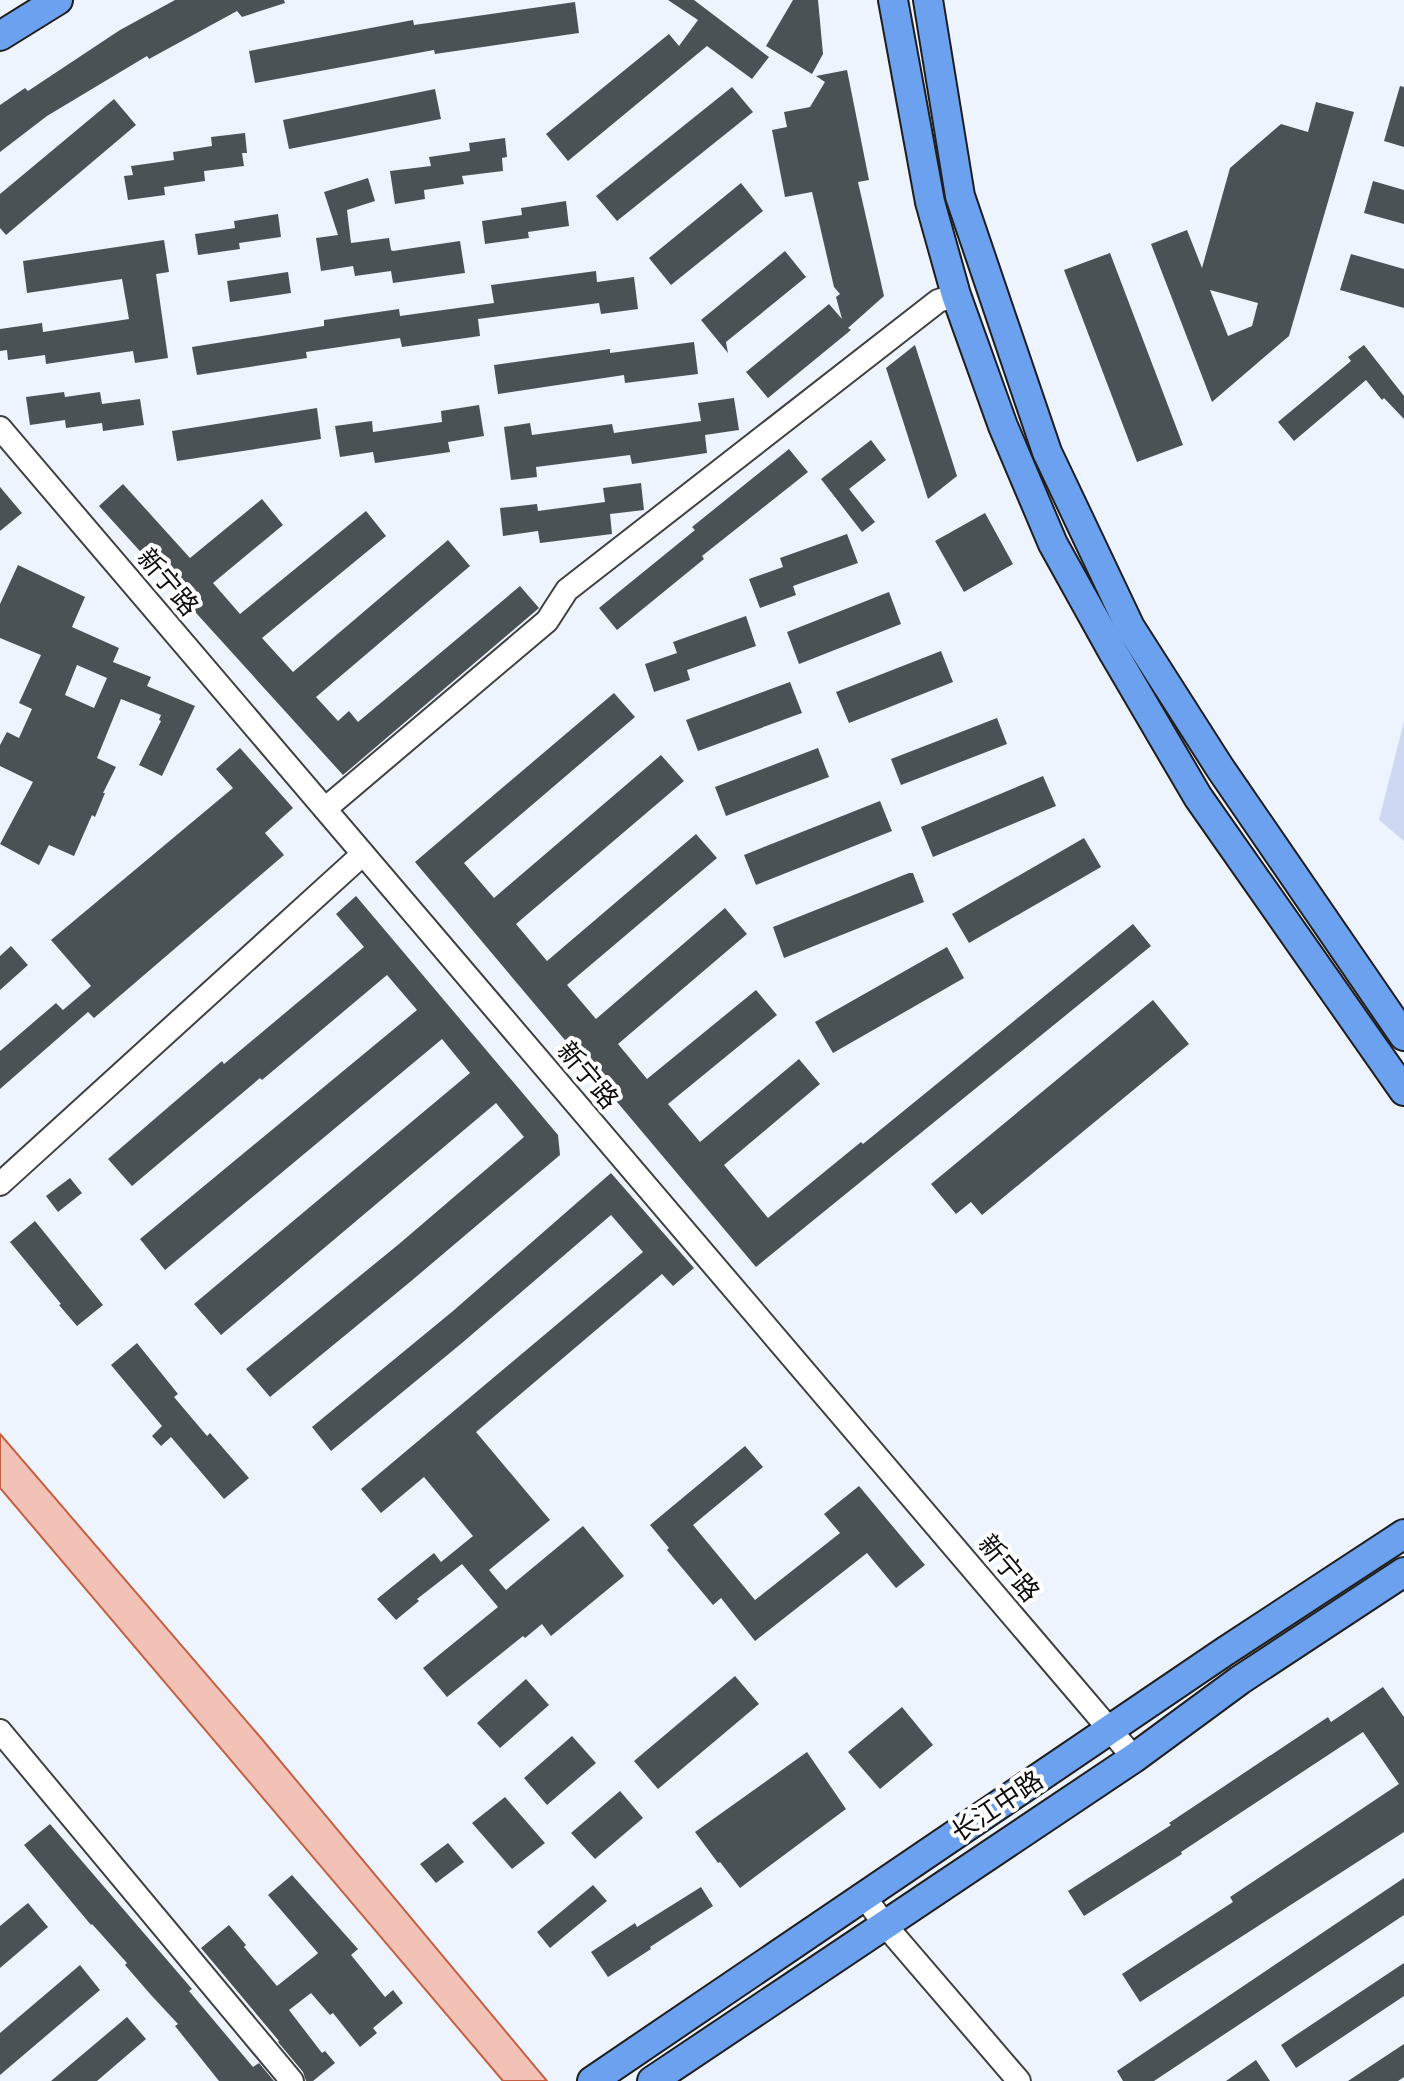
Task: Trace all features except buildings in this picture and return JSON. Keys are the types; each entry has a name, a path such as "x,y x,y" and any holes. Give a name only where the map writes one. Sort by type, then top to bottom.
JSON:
{"main road":[{"path":"0,36 58,0"},
{"path":"893,0 930,202 956,295 1003,426 1053,544 1198,797 1404,1091"},
{"path":"928,0 960,196 1047,452 1130,627 1220,768 1404,1036"},
{"name":"长江中路","path":"592,2081 1110,1729 1404,1534"},
{"name":"长江中路","path":"652,2081 1134,1758 1240,1680 1404,1572"}],"street":[{"path":"325,809 547,621 567,590 938,301 956,295"},
{"name":"新宁路","path":"0,428 1134,1758"},
{"path":"0,1184 363,854"},
{"path":"0,1731 292,2081"},
{"path":"864,1896 885,1925 1019,2081"}],"shaded area":[{"path":"1404,721 1404,841 1379,820"},
{"path":"0,1434 261,1738 547,2081 503,2081 0,1488"}]}
